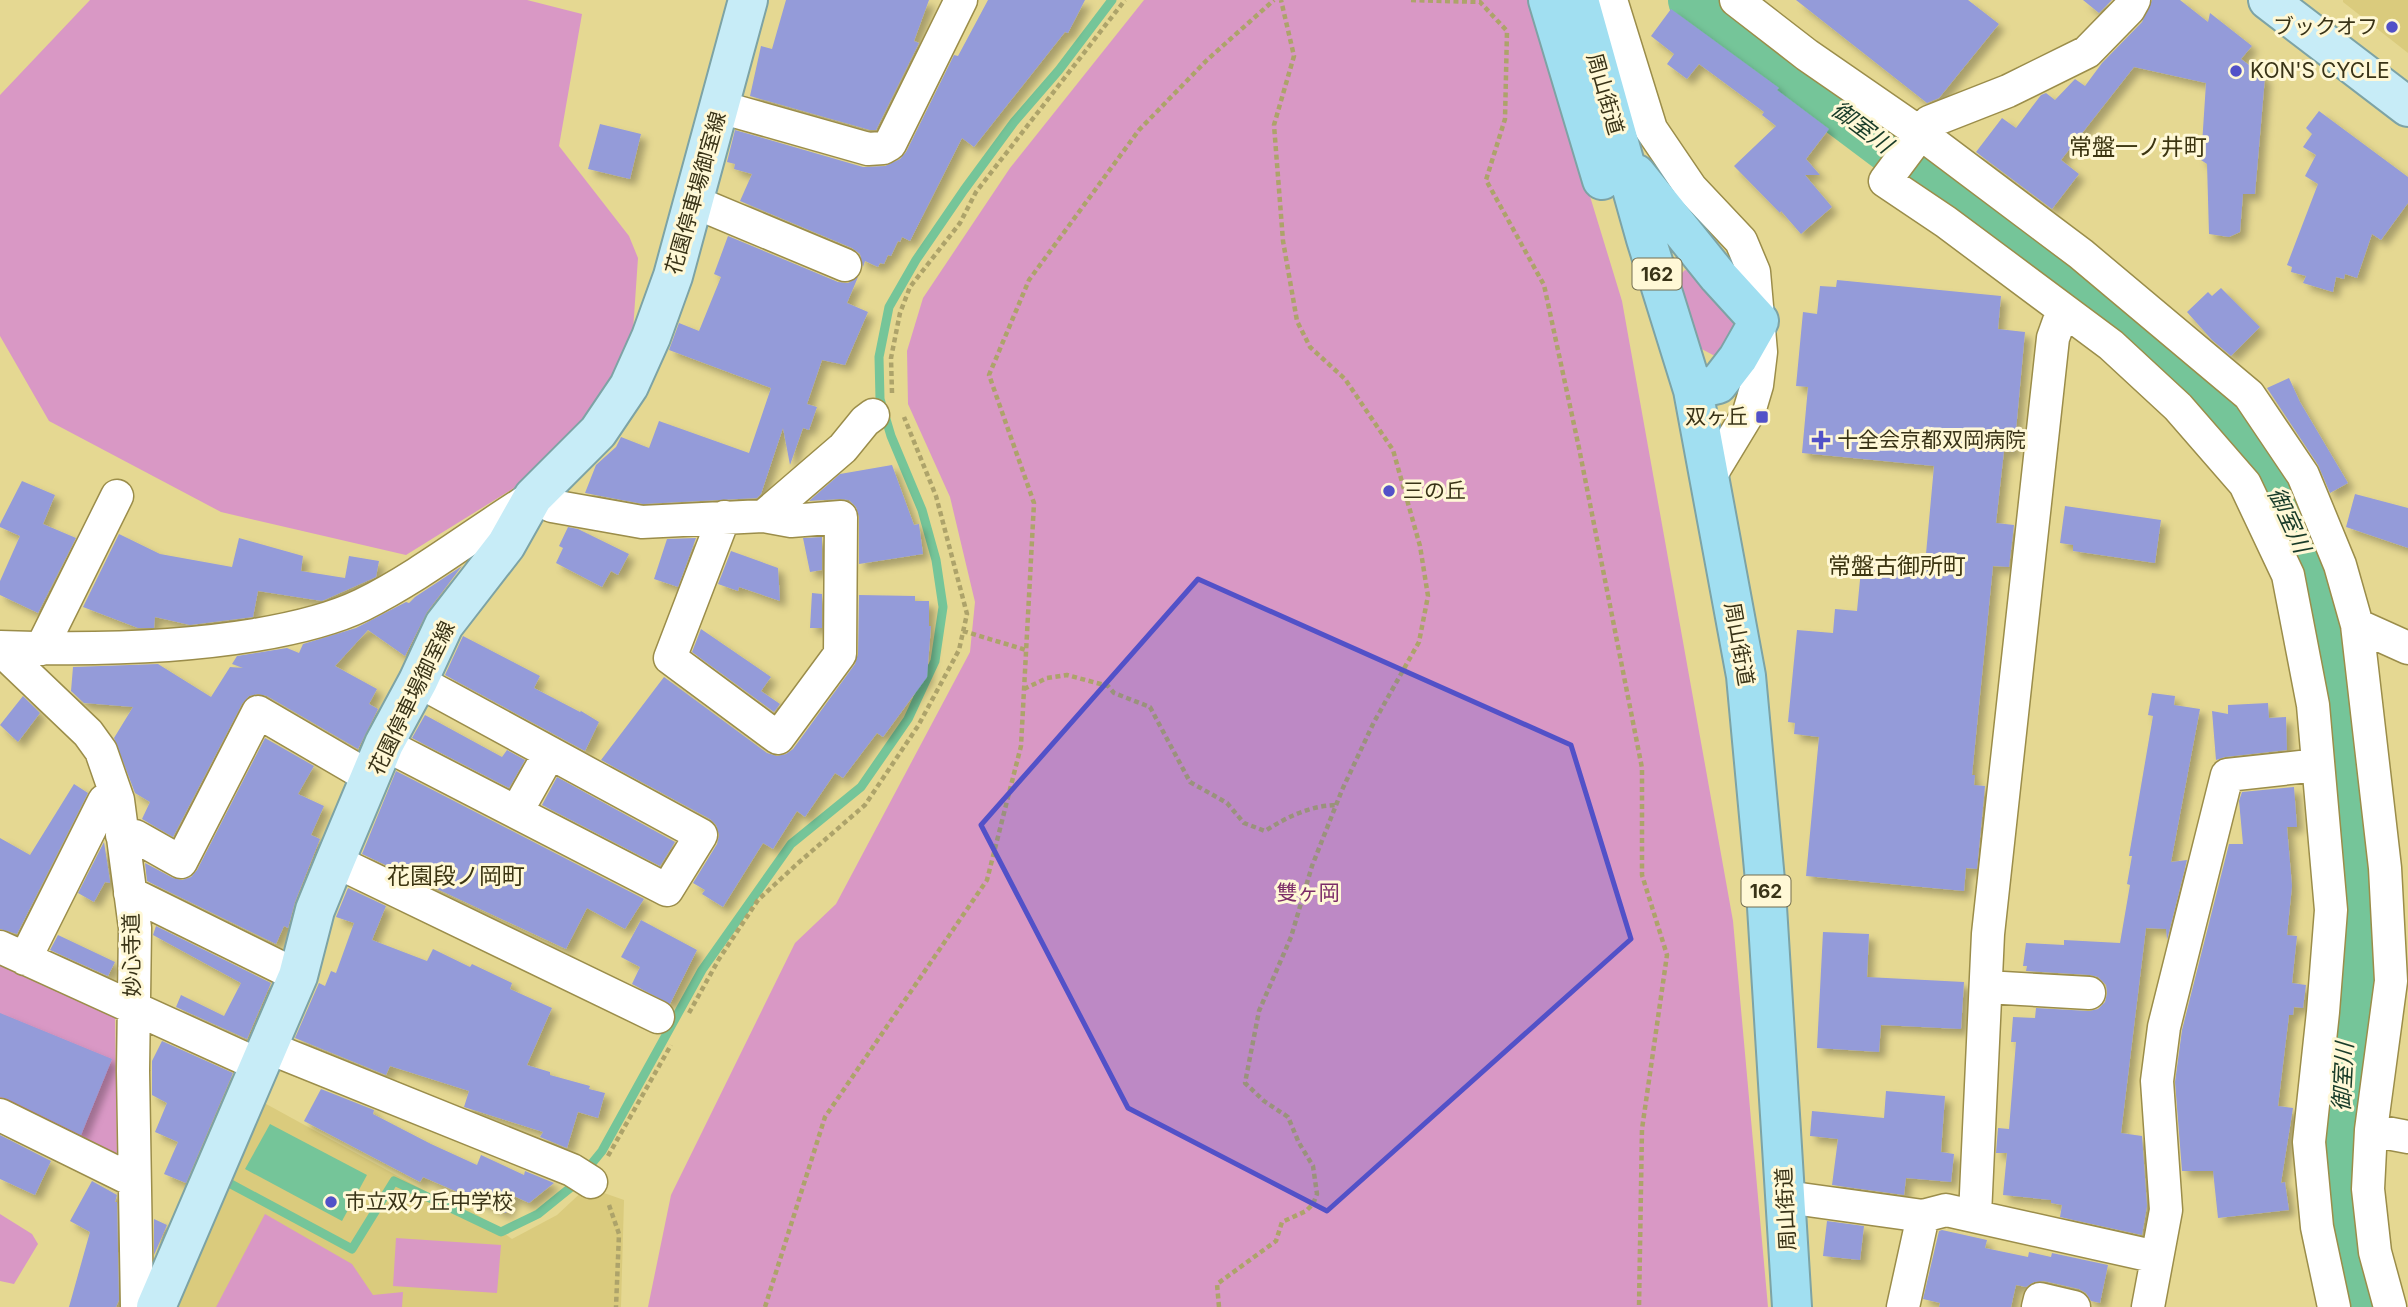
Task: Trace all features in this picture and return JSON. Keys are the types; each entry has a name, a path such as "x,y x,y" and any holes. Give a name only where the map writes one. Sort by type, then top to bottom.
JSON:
{"highway":[{"path":"1548,0 1637,296 1693,390 1718,384 1738,358 1759,321 1709,266 1623,159"},
{"name":"周山街道","path":"1579,0 1646,239 1693,390 1746,676 1766,891 1792,1307"}],"main road":[{"name":"花園停車場御室線","path":"156,1307 298,976 315,910 335,861 378,761 444,625 506,545 533,496 598,432 629,386 651,337 673,276 748,0"},
{"path":"2268,0 2408,107"}],"street":[{"path":"720,107 869,149 883,148 890,144 961,0"},
{"path":"1611,0 1651,129 1691,188 1741,242 1754,272 1761,352 1758,385 1749,412 1709,478"},
{"path":"1735,0 1916,138 2081,254 2249,395 2303,475 2340,565 2357,625 2396,871 2391,981 2371,1130 2368,1189 2375,1252 2389,1307"},
{"path":"2134,0 2129,9 2087,52 2008,91 1929,122 1885,181 1946,222 2112,345 2178,407 2245,484 2288,575 2313,705 2331,910 2309,1142 2317,1227 2334,1307"},
{"path":"692,201 845,265"},
{"path":"1975,1215 1988,934 2053,338 2063,310"},
{"path":"764,516 844,449 865,421 890,408"},
{"path":"41,649 117,496"},
{"path":"0,648 114,648 229,639 289,630 361,605 415,574 533,496 552,506 642,522 724,517 764,516 791,521 841,517 840,654 778,738 670,659 724,517"},
{"path":"2357,625 2408,648"},
{"name":"妙心寺道","path":"0,648 88,733 101,751 118,800 135,929 133,1006 137,1307"},
{"path":"122,835 135,836 181,862 258,712 378,761 517,811 667,890 701,835 418,681"},
{"path":"517,811 549,754"},
{"path":"2148,1307 2166,1210 2157,1081 2164,1027 2227,775 2318,765"},
{"path":"118,800 104,801 13,953 133,1006 584,1177"},
{"path":"335,861 672,1026"},
{"path":"130,893 298,976"},
{"path":"1986,987 2090,993"},
{"path":"0,1115 134,1181"},
{"path":"2371,1130 2408,1137"},
{"path":"1786,1197 1923,1216 1946,1210 2157,1257"},
{"path":"1903,1307 1923,1216"},
{"path":"2038,1307 2040,1298 2074,1307"}],"path":[{"path":"584,1177 598,1174 672,1026 758,900 865,805 918,726 959,650 967,614 936,496 890,408 891,358 901,313 910,287 960,223 976,192 1125,0"},
{"path":"765,1307 825,1117 987,880 1021,746 1034,503 989,374 1029,280 1139,130 1206,60 1274,0"},
{"path":"1219,1307 1217,1284 1276,1241 1282,1222 1306,1211 1313,1205 1317,1194 1313,1167 1288,1117 1264,1101 1245,1083 1259,1011 1291,937 1312,866 1374,722 1419,642 1427,596 1420,546 1393,450 1345,379 1310,347 1297,321 1283,241 1274,125 1294,56 1281,0"},
{"path":"1411,0 1480,2 1507,31 1505,119 1486,180 1544,285 1580,448 1642,768 1642,875 1667,955 1642,1129 1639,1307"},
{"path":"963,631 1026,650"},
{"path":"1024,689 1047,678 1067,675 1108,687 1114,693 1150,707 1190,782 1227,803 1244,823 1265,831 1289,816 1320,805 1336,805"},
{"path":"584,1177 606,1194 619,1234 616,1307"}],"highlighted area":[{"path":"1198,579 1571,745 1631,939 1327,1211 1128,1108 981,825"}],"shaded area":[{"name":"ブックオフ","path":"2408,0 2408,53 2343,2"},
{"name":"市立双ケ丘中学校","path":"257,1099 447,1203 452,1197 512,1239 557,1215 587,1187 624,1200 621,1307 175,1307"},
{"path":"270,1124 367,1175 342,1221 245,1169"}],"green space":[{"path":"90,0 527,0 582,14 559,146 629,236 638,258 632,345 608,395 522,483 406,555 221,512 49,421 0,336 0,95"},
{"name":"雙ヶ岡","path":"1144,0 1530,0 1622,301 1733,921 1768,1307 648,1307 671,1195 795,943 836,904 970,652 975,602 950,497 908,404 907,351 923,298 1010,168"},
{"path":"1685,270 1697,273 1733,321 1735,331 1723,355 1713,355 1696,346 1677,282"},
{"path":"0,962 115,1012 117,1154 0,1099"},
{"path":"0,1214 32,1234 38,1244 14,1284 0,1281"},
{"path":"265,1214 352,1264 373,1295 403,1292 402,1307 216,1307"},
{"path":"396,1238 501,1245 497,1293 393,1286"}],"building":[{"path":"786,0 929,0 914,41 919,43 876,130 750,96 761,46 772,49"},
{"path":"988,0 1085,0 1068,33 1065,32 974,147 962,138 910,241 902,237 884,264 880,263 878,267 865,261 863,267 860,254 852,248 740,201 752,174 734,169 735,164 727,162 735,130 863,167 885,166 900,159 954,55 958,56"},
{"path":"1796,0 1968,0 1999,24 1939,98 1927,103"},
{"path":"2083,0 2112,0 2099,13"},
{"path":"2152,0 2180,0 2208,22 2210,13 2252,46 2241,59 2265,77 2255,194 2243,194 2240,232 2229,237 2209,234 2207,164 2201,160 2206,83 2134,67 2061,160 2079,174 2052,209 1976,152 2002,118 2016,128 2041,95 2046,93 2055,100 2075,79 2085,86 2102,63 2142,22"},
{"path":"1671,9 1779,88 1777,90 1829,129 1806,159 1820,175 1805,175 1832,207 1801,234 1734,166 1776,126 1762,115 1764,112 1699,64 1687,79 1667,64 1674,54 1651,36"},
{"path":"2319,111 2408,177 2408,203 2381,240 2372,234 2357,278 2345,274 2344,279 2336,277 2333,292 2303,283 2306,276 2291,272 2292,267 2287,265 2318,184 2305,176 2316,155 2303,147 2312,134 2306,128"},
{"path":"600,124 641,134 630,179 588,169"},
{"path":"728,236 838,282 848,283 858,277 847,303 868,312 845,365 822,360 807,404 817,407 809,430 803,428 790,465 783,428 761,494 757,498 643,504 585,493 596,465 616,447 621,437 649,448 659,421 749,453 771,388 669,350 679,323 699,331 721,277 714,274"},
{"path":"1837,280 2001,296 1998,329 2025,332 2014,452 2004,451 1996,523 2014,525 2009,567 1993,566 1972,775 1975,775 1974,785 1985,786 1977,869 1966,868 1964,891 1806,876 1819,737 1794,734 1795,723 1788,722 1797,630 1833,633 1835,609 1857,611 1862,559 1925,565 1934,466 1802,453 1808,387 1796,386 1803,312 1817,314 1820,286 1836,287"},
{"path":"2221,288 2260,327 2231,356 2212,340 2187,312 2208,292 2212,296"},
{"path":"2289,378 2300,402 2348,483 2330,493 2318,465 2267,388"},
{"path":"892,465 914,525 919,524 923,554 859,564 859,517 856,507 849,500 809,501 840,474"},
{"path":"22,481 55,495 43,524 76,538 38,613 0,595 0,581 20,536 0,527 0,524"},
{"path":"2355,494 2408,508 2408,548 2346,527"},
{"path":"2065,506 2161,520 2155,563 2073,551 2073,545 2060,543"},
{"path":"568,527 578,529 629,554 618,575 611,571 602,587 556,563 563,548 559,546"},
{"path":"119,534 160,554 232,567 239,538 303,556 301,571 345,578 349,556 379,561 376,577 322,601 258,591 253,617 190,625 155,617 154,628 138,628 83,607"},
{"path":"822,537 822,570 810,572 803,538"},
{"path":"696,538 678,587 654,579 667,539"},
{"path":"731,551 778,568 780,601 739,587 738,591 718,584"},
{"path":"462,566 427,612 405,656 368,630 335,666 377,689 369,704 378,709 358,749 267,696 249,696 242,704 173,837 142,819 150,802 135,793 114,738 133,707 84,703 71,691 73,667 158,664 211,697 230,667 243,668 232,664 237,656 287,648 299,653 303,644 356,628 406,602 409,603"},
{"path":"812,593 822,594 822,628 810,628"},
{"path":"859,595 915,596 915,601 929,601 931,626 927,677 883,737 877,733 843,778 835,773 805,817 797,811 773,849 763,843 723,907 702,894 705,890 693,883 717,844 719,835 716,825 710,819 601,760 664,677 767,753 777,756 786,754 793,749 855,664 858,654"},
{"path":"701,629 771,677 761,691 780,704 774,712 692,652"},
{"path":"463,636 540,676 534,688 599,722 585,751 445,675"},
{"path":"2152,693 2175,696 2174,705 2200,709 2171,862 2187,860 2167,940 2166,929 2146,928 2121,1133 2142,1136 2147,1206 2142,1235 2060,1217 2062,1205 2051,1203 2051,1200 2003,1195 2007,1153 1996,1153 1998,1128 2009,1129 2016,1042 2011,1042 2013,1017 2035,1018 2036,1008 2089,1011 2098,1009 2105,1002 2106,985 2098,977 2026,971 2027,966 2023,966 2026,943 2064,945 2064,940 2120,943 2130,885 2127,884 2132,856 2129,856 2153,716 2148,715"},
{"path":"23,696 40,713 18,742 0,725"},
{"path":"2268,703 2269,718 2286,717 2287,750 2216,760 2212,711 2228,714 2228,705"},
{"path":"425,715 502,757 507,750 525,760 509,788 412,738"},
{"path":"265,738 314,766 298,794 324,806 311,835 320,839 295,902 288,928 284,926 276,944 147,881 145,863 173,878 182,880 191,877"},
{"path":"396,771 644,899 625,929 587,908 566,949 362,854"},
{"path":"557,777 675,842 660,866 542,805"},
{"path":"74,784 88,793 17,934 0,929 0,838 30,855"},
{"path":"2294,787 2297,827 2287,827 2292,886 2287,935 2297,936 2292,983 2306,985 2303,1008 2294,1007 2293,1015 2289,1015 2278,1106 2293,1108 2281,1183 2285,1182 2289,1210 2218,1218 2213,1171 2182,1171 2175,1082 2182,1030 2229,844 2243,844 2239,801 2242,792"},
{"path":"104,842 110,883 105,882 94,902 78,893"},
{"path":"348,888 386,906 372,940 427,961 433,949 512,983 510,989 552,1008 527,1065 605,1093 598,1118 578,1112 567,1148 540,1137 543,1132 464,1107 469,1091 390,1066 386,1075 295,1038 319,983 325,986 331,971 336,973 354,923 336,917"},
{"path":"641,920 697,950 670,1004 632,984 640,967 621,957"},
{"path":"156,926 271,983 247,1039 176,1007 181,995 224,1016 241,983 153,935"},
{"path":"1823,932 1869,934 1867,977 1964,982 1961,1029 1881,1025 1879,1052 1817,1048"},
{"path":"58,935 115,962 108,976 50,950"},
{"path":"0,1013 112,1059 81,1135 0,1097"},
{"path":"162,1041 233,1073 186,1183 164,1174 178,1142 155,1132 167,1103 152,1095 152,1061"},
{"path":"321,1089 374,1110 373,1114 477,1165 481,1155 524,1175 525,1171 554,1183 529,1203 514,1196 506,1213 423,1177 420,1182 304,1121"},
{"path":"1886,1091 1945,1096 1941,1152 1954,1154 1951,1182 1906,1178 1904,1195 1832,1185 1838,1139 1810,1136 1812,1111 1884,1118"},
{"path":"0,1135 51,1161 35,1195 0,1179"},
{"path":"92,1181 117,1195 115,1202 119,1300 116,1307 69,1307 90,1232 70,1221"},
{"path":"154,1219 167,1225 154,1255"},
{"path":"1827,1221 1864,1226 1860,1260 1823,1256"},
{"path":"1939,1231 1987,1240 1985,1248 2028,1257 2029,1252 2051,1257 2052,1253 2108,1265 2100,1303 2091,1301 2086,1293 2079,1289 2044,1281 2034,1282 2026,1287 2016,1285 2011,1307 1939,1307 1940,1303 1923,1299"}],"waterway":[{"path":"229,1183 352,1249 394,1181 501,1232 538,1214 575,1184 602,1151 702,970 791,844 861,787 908,719 935,661 943,607 936,560 922,510 891,436 880,399 879,357 889,307 916,260 964,190 1014,122 1059,70 1112,0"},
{"name":"御室川","path":"1694,0 2141,336 2203,388 2247,439 2287,509 2314,576 2328,636 2356,926 2340,1082 2340,1183 2350,1256 2363,1307"}],"place":[{"name":"ブックオフ","path":"2392,27"},
{"name":"KON'S CYCLE","path":"2236,71"},
{"name":"双ヶ丘","path":"1762,417"},
{"name":"十全会京都双岡病院","path":"1821,440"},
{"name":"三の丘","path":"1389,491"},
{"name":"市立双ケ丘中学校","path":"331,1202"}],"district":[{"name":"常盤一ノ井町","path":"2138,147"},
{"name":"常盤古御所町","path":"1897,566"},
{"name":"花園段ノ岡町","path":"456,876"}]}
